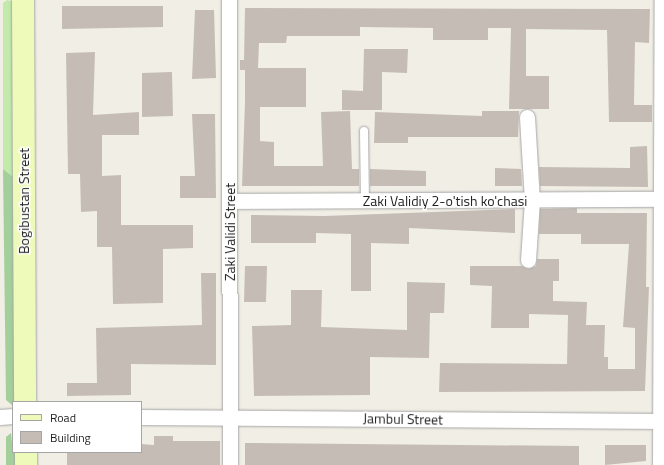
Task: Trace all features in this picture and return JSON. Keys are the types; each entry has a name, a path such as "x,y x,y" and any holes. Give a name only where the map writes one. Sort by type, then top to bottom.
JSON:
{"street":[{"name":"Bogibustan Street","path":"23,0 25,401"},
{"name":"Zaki Validi Street","path":"229,0 230,465"},
{"path":"660,465 662,421 660,199 662,0"},
{"path":"527,117 532,200 528,260"},
{"name":"Zaki Validiy 2-o'tish ko'chasi","path":"230,201 660,199"},
{"path":"0,416 12,416"},
{"name":"Jambul Street","path":"142,417 662,421"},
{"path":"26,453 26,465"}],"lane":[{"path":"364,131 365,201"}],"green space":[{"path":"7,0 16,3 17,180 3,169 3,3"},
{"path":"3,169 17,180 15,401 12,401 12,405 6,400"},
{"path":"11,433 12,453 17,453 17,465 6,465 6,437"}],"building":[{"path":"62,6 163,6 163,27 62,29"},
{"path":"245,8 650,9 649,43 635,42 634,105 652,105 652,122 609,122 607,30 526,29 526,76 549,76 549,109 509,109 511,28 488,28 488,40 433,40 433,28 360,27 360,36 287,36 286,43 259,43 258,68 306,68 306,107 260,107 260,141 274,142 274,166 323,166 321,112 350,111 352,169 359,169 359,186 242,186 245,70 240,70 240,60 244,60"},
{"path":"195,10 214,10 216,78 192,79"},
{"path":"364,49 408,49 407,73 382,72 382,110 342,110 342,90 363,91"},
{"path":"95,52 93,115 139,112 139,135 102,135 102,176 121,175 121,225 193,225 193,248 163,249 163,303 113,304 112,247 97,247 97,211 81,212 80,174 68,174 66,53"},
{"path":"172,72 173,116 142,117 142,73"},
{"path":"482,111 519,111 518,137 408,137 408,143 374,143 375,112 482,116"},
{"path":"192,114 215,114 216,198 180,198 180,176 195,176"},
{"path":"647,146 648,187 540,186 539,167 630,168 630,147"},
{"path":"495,168 521,169 522,186 495,186"},
{"path":"370,169 426,171 426,186 370,186"},
{"path":"577,208 577,213 647,213 646,287 649,287 645,391 439,392 440,363 567,364 568,315 529,314 529,328 491,328 492,286 470,285 470,266 522,266 528,269 536,266 537,259 559,259 559,281 553,281 553,301 587,302 586,325 605,325 604,357 608,357 608,369 635,369 635,328 623,327 629,244 581,244 581,234 539,234 540,209"},
{"path":"515,209 515,233 409,228 409,244 371,243 371,291 351,291 351,234 316,233 316,243 251,243 251,215 324,216"},
{"path":"245,266 267,266 266,302 244,302"},
{"path":"201,273 216,273 216,365 131,364 131,395 67,396 67,383 97,383 96,328 202,325"},
{"path":"407,282 445,283 444,313 430,313 429,358 370,357 370,395 254,396 252,326 291,325 291,290 322,290 321,327 407,330"},
{"path":"154,436 173,436 173,441 220,441 220,465 67,465 67,453 142,453 142,444 154,445"},
{"path":"245,443 579,446 579,465 245,465"},
{"path":"605,445 646,445 646,461 605,465"}]}
